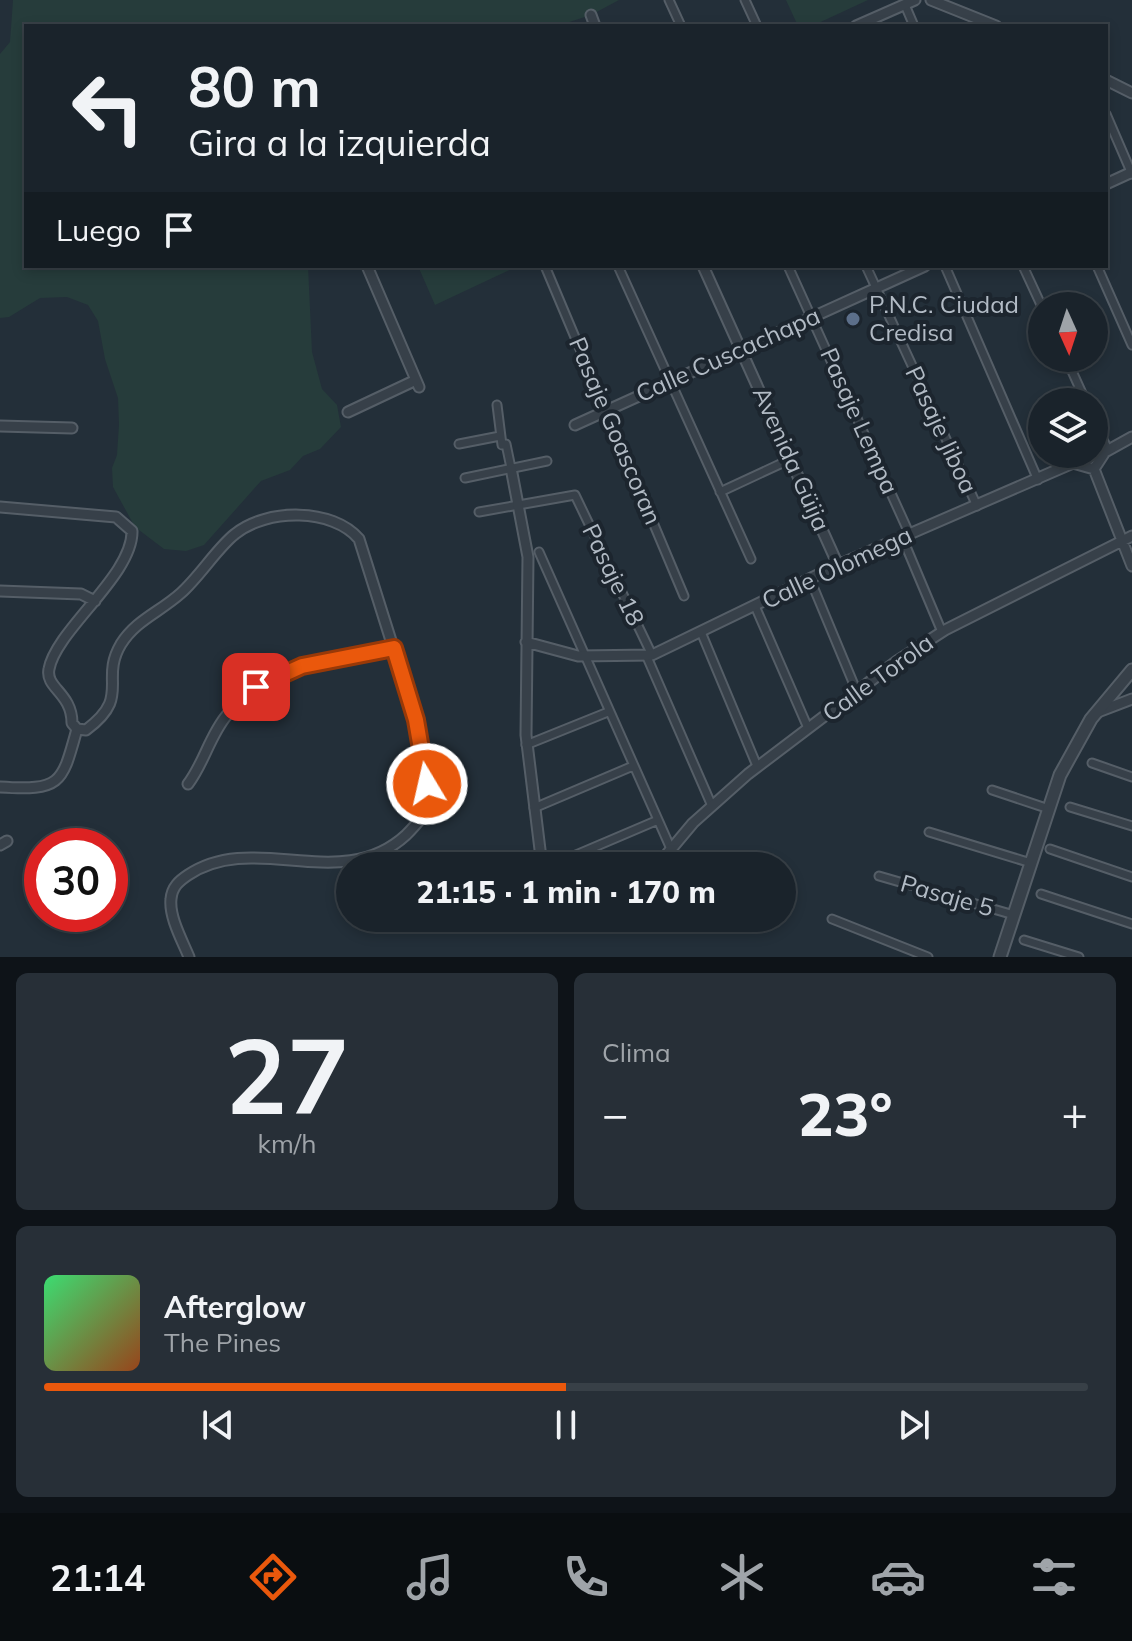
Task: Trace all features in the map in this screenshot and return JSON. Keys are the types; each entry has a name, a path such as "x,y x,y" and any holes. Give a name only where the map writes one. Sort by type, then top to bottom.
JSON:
{"street":[{"path":"669,0 680,24"},
{"path":"745,0 756,24"},
{"path":"861,24 915,0"},
{"path":"931,0 991,24"},
{"path":"905,5 913,24"},
{"path":"591,15 594,24"},
{"path":"1108,81 1132,93"},
{"path":"1108,119 1132,173 1108,183"},
{"path":"348,412 418,383 367,268"},
{"name":"Pasaje Goascoran","path":"546,268 684,596"},
{"path":"619,268 751,559"},
{"name":"Avenida Güija","path":"704,268 838,565"},
{"name":"Pasaje Lempa","path":"789,268 906,535 942,632"},
{"name":"Pasaje Jiboa","path":"867,268 977,506"},
{"name":"Calle Cuscachapa","path":"575,425 921,268"},
{"path":"946,268 1038,480"},
{"path":"1024,268 1035,292"},
{"path":"1098,268 1132,345"},
{"path":"497,405 500,436 502,445 506,444 528,557 526,745 540,852"},
{"path":"0,426 72,428"},
{"path":"459,444 500,436"},
{"path":"1108,450 1132,437"},
{"path":"720,492 791,459"},
{"path":"465,478 547,461"},
{"name":"Calle Olomega","path":"526,642 583,656 649,656 838,565 1074,463 1094,469"},
{"path":"1094,469 1132,566"},
{"name":"Pasaje 18","path":"518,504 575,495 649,656 712,806"},
{"path":"479,512 518,504"},
{"path":"0,507 116,517 132,531 129,549 95,601 56,651 48,670 50,681 72,708 72,723 77,729 86,730 109,709 114,695 113,661 135,624 181,593 206,569 234,534 260,522 312,516 334,519 348,526 359,539 416,720 429,800 420,821 388,849 370,858 339,863 240,858 190,873 175,885 171,896 171,910 189,957"},
{"name":"Calle Torola","path":"669,852 712,806 757,766 942,632 1132,536"},
{"path":"539,552 671,849"},
{"path":"810,579 857,692"},
{"path":"0,591 51,590 81,594 95,601"},
{"path":"755,606 808,728"},
{"path":"701,632 757,766"},
{"path":"188,784 228,714 266,680 302,666 394,648"},
{"path":"1000,957 1060,775 1097,712 1132,670"},
{"path":"1097,712 1132,699"},
{"path":"526,745 608,712"},
{"path":"0,787 28,789 56,780 68,768 77,729"},
{"path":"1092,763 1132,777"},
{"path":"534,808 633,766"},
{"path":"992,790 1049,809"},
{"path":"1070,807 1132,826"},
{"path":"584,852 658,820"},
{"path":"929,832 1031,863"},
{"path":"1050,849 1132,877"},
{"name":"Pasaje 5","path":"879,876 1014,915"},
{"path":"1041,894 1132,924"},
{"path":"832,919 928,957"},
{"path":"1024,940 1079,957"}],"green space":[{"path":"13,0 619,0 591,15 563,24 24,24 24,268 308,268 312,352 322,389 337,405 341,427 320,449 303,456 290,470 261,481 204,545 186,551 164,549 135,527 113,487 112,468 117,455 119,425 118,398 105,359 98,321 88,305 67,297 40,298 9,317 0,318 0,54 10,42"},
{"path":"786,0 868,0 816,24 797,24"},
{"path":"419,268 514,268 435,305"}],"place":[{"name":"P.N.C. Ciudad Credisa","path":"853,319"}],"route":[{"path":"256,687 274,676 302,666 394,648 416,720 427,784"}]}
